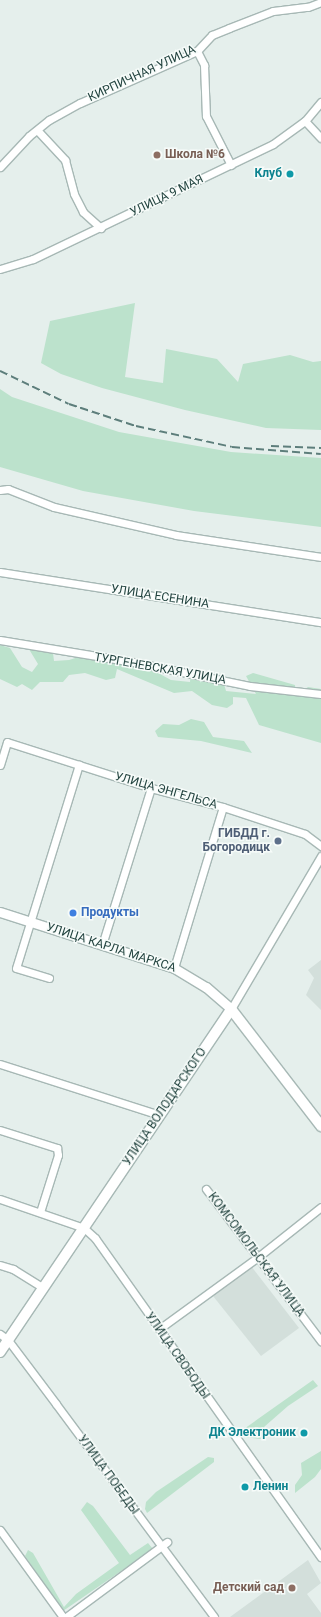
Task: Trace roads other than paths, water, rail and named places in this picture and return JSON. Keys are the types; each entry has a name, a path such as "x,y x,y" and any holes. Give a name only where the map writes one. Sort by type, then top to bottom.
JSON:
{"main road":[{"name":"УЛИЦА ВОЛОДАРСКОГО","path":"0,1352 4,1337 43,1288 231,1010"},
{"name":"УЛИЦА КАРЛА МАРКСА","path":"231,1010 321,1126"}],"street":[{"name":"КИРПИЧНАЯ УЛИЦА","path":"0,167 29,136 38,131 49,120 80,103 197,51 212,35 273,11 308,8 321,2"},
{"path":"197,51 204,65 206,116 231,164"},
{"name":"УЛИЦА 9 МАЯ","path":"0,269 33,259 101,228 273,144 305,121 321,102"},
{"path":"305,121 321,138"},
{"path":"38,131 65,160 74,194 83,212 101,228"},
{"path":"0,490 8,489 54,507 176,536 321,557"},
{"name":"УЛИЦА ЕСЕНИНА","path":"0,572 321,622"},
{"name":"ТУРГЕНЕВСКАЯ УЛИЦА","path":"0,640 133,662 250,686 321,694"},
{"name":"УЛИЦА ЭНГЕЛЬСА","path":"0,765 7,742 151,788 224,807 305,834 321,846"},
{"path":"49,978 16,968 32,922 80,765"},
{"path":"102,945 151,788"},
{"path":"174,968 224,807"},
{"name":"УЛИЦА ВОЛОДАРСКОГО","path":"231,1010 321,856"},
{"name":"УЛИЦА КАРЛА МАРКСА","path":"0,912 174,968 206,987 231,1010"},
{"path":"0,1064 160,1115"},
{"path":"0,1130 57,1148 58,1156 40,1212"},
{"name":"КОМСОМОЛЬСКАЯ УЛИЦА","path":"206,1189 321,1341"},
{"name":"УЛИЦА СВОБОДЫ","path":"0,1199 84,1228 95,1238 321,1557"},
{"path":"159,1329 258,1257 321,1207"},
{"path":"0,1265 13,1269 43,1288"},
{"name":"УЛИЦА ПОБЕДЫ","path":"4,1337 165,1545 214,1617"},
{"path":"0,1530 63,1617"},
{"path":"66,1617 165,1545"}],"railway":[{"path":"0,371 69,404 136,426 232,447 321,454"},
{"path":"271,446 321,448"}],"place":[{"name":"Школа №6","path":"157,155"},
{"name":"Клуб","path":"290,174"},
{"name":"ГИБДД г. Богородицк","path":"278,841"},
{"name":"Продукты","path":"73,913"},
{"name":"ДК Электроник","path":"304,1433"},
{"name":"Ленин","path":"245,1487"},
{"name":"Детский сад","path":"292,1588"}]}
